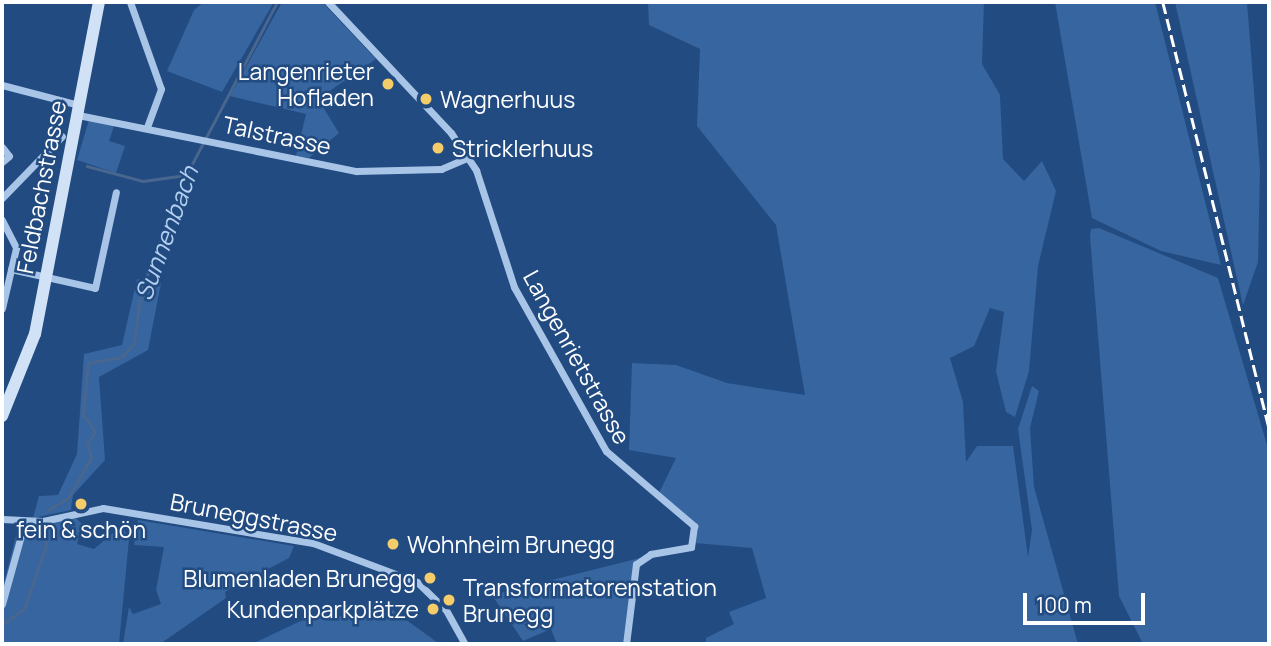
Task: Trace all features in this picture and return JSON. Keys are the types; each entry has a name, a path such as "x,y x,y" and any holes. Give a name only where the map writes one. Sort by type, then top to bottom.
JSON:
{"main road":[{"name":"Feldbachstrasse","path":"2,416 27,361 46,277 99,2"}],"street":[{"path":"130,2 160,89 147,127"},
{"name":"Langenrietstrasse","path":"328,2 467,158 484,184 514,287 603,446 622,469 684,514 695,529 695,543 644,557 631,579 626,644"},
{"name":"Talstrasse","path":"2,85 79,110 147,127 366,172 443,169 467,158"},
{"path":"2,198 62,136"},
{"path":"2,147 9,156 2,162"},
{"path":"11,269 95,288 116,192"},
{"path":"2,220 16,248 2,308"},
{"name":"Bruneggstrasse","path":"2,519 25,522 103,508 316,544 417,582 446,610 465,644"},
{"path":"2,604 25,522"}],"shaded area":[{"path":"204,2 274,2 222,92 167,71 194,10"},
{"path":"282,2 322,2 376,59 318,99 339,133 309,158 296,156 306,114 230,96"},
{"path":"648,2 984,2 982,64 1000,95 1003,159 1024,181 1042,161 1056,191 1038,266 1029,371 1015,417 1006,412 996,371 1004,312 990,308 974,346 950,358 963,402 966,462 977,446 1013,446 1028,557 1032,530 1018,429 1032,386 1039,391 1030,428 1034,487 1078,644 706,644 706,638 734,624 729,612 766,598 752,548 695,543 695,529 659,493 676,458 629,450 632,363 676,365 727,383 805,395 776,225 697,126 700,49 649,25"},
{"path":"1055,2 1155,2 1221,265 1161,251 1092,218"},
{"path":"1175,2 1247,2 1260,169 1258,262 1243,305"},
{"path":"89,120 115,123 109,141 125,146 116,173 77,160"},
{"path":"1099,228 1218,278 1269,452 1269,644 1143,644 1119,596 1090,236 1091,229"},
{"path":"137,279 161,283 148,350 99,377 105,460 73,495 71,510 33,518 39,496 58,495 77,454 84,354 122,345"},
{"path":"73,515 82,524 77,544 94,549 122,525 129,539 119,644 2,644 2,590 20,521"},
{"path":"138,520 294,546 289,558 225,592 226,598 160,644 123,644 129,607 133,614 161,604 156,590 164,547 134,545"},
{"path":"644,557 636,564 626,644 557,644 551,629 523,641 492,595"},
{"path":"383,603 438,643 252,644 305,619 370,614"}],"waterway":[{"name":"Sunnenbach","path":"47,511 68,498 91,458 87,444 95,432 83,415 88,363 121,357 134,344 141,291 181,185 277,2"},
{"path":"87,166 143,181 186,175"},
{"name":"Sunnenbach","path":"2,624 24,609 46,546 44,529"}],"railway":[{"path":"1163,2 1269,427"}],"place":[{"name":"Langenrieter Hofladen","path":"388,84"},
{"name":"Wagnerhuus","path":"426,99"},
{"name":"Stricklerhuus","path":"438,148"},
{"name":"fein & schön","path":"81,504"},
{"name":"Wohnheim Brunegg","path":"393,544"},
{"name":"Blumenladen Brunegg","path":"430,578"},
{"name":"Transformatorenstation Brunegg","path":"449,600"},
{"name":"Kundenparkplätze","path":"433,609"}]}
